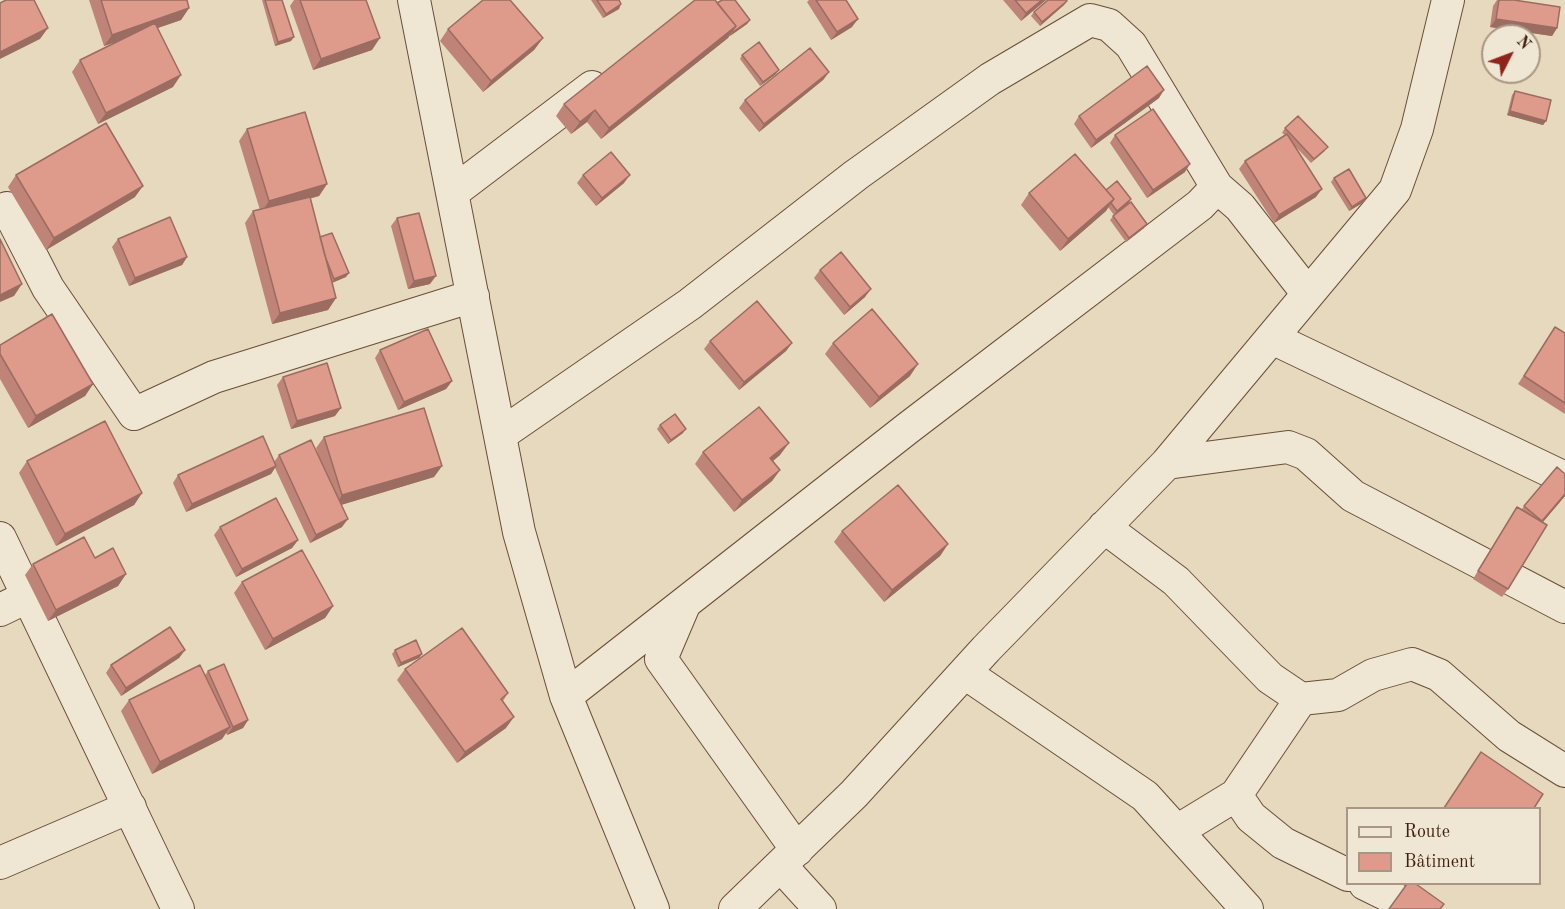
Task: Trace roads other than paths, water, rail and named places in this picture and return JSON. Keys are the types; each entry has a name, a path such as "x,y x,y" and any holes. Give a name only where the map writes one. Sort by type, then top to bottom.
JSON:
{"street":[{"path":"414,0 519,532 566,696 653,909"},
{"path":"735,909 854,794 965,673 1167,462 1395,190 1417,129 1448,0"},
{"path":"500,435 690,304 856,175 990,79 1090,20 1109,25 1131,45 1217,187 1240,207 1308,294"},
{"path":"452,193 612,72"},
{"path":"566,696 908,428 1200,205 1217,187"},
{"path":"7,208 48,288 134,414 214,377 473,296"},
{"path":"1272,338 1565,478"},
{"path":"1167,462 1288,447 1306,454 1353,496 1565,607"},
{"path":"1104,527 1176,581 1270,678 1301,699 1338,695 1373,675 1412,664 1439,675 1509,736 1565,771"},
{"path":"0,538 178,909"},
{"path":"0,610 28,596"},
{"path":"686,602 662,659 820,909"},
{"path":"965,673 1145,796 1247,909"},
{"path":"1178,831 1236,795 1301,699"},
{"path":"1236,795 1251,818 1283,843 1346,874"},
{"path":"0,863 130,807"},
{"path":"1367,885 1416,909"}]}
